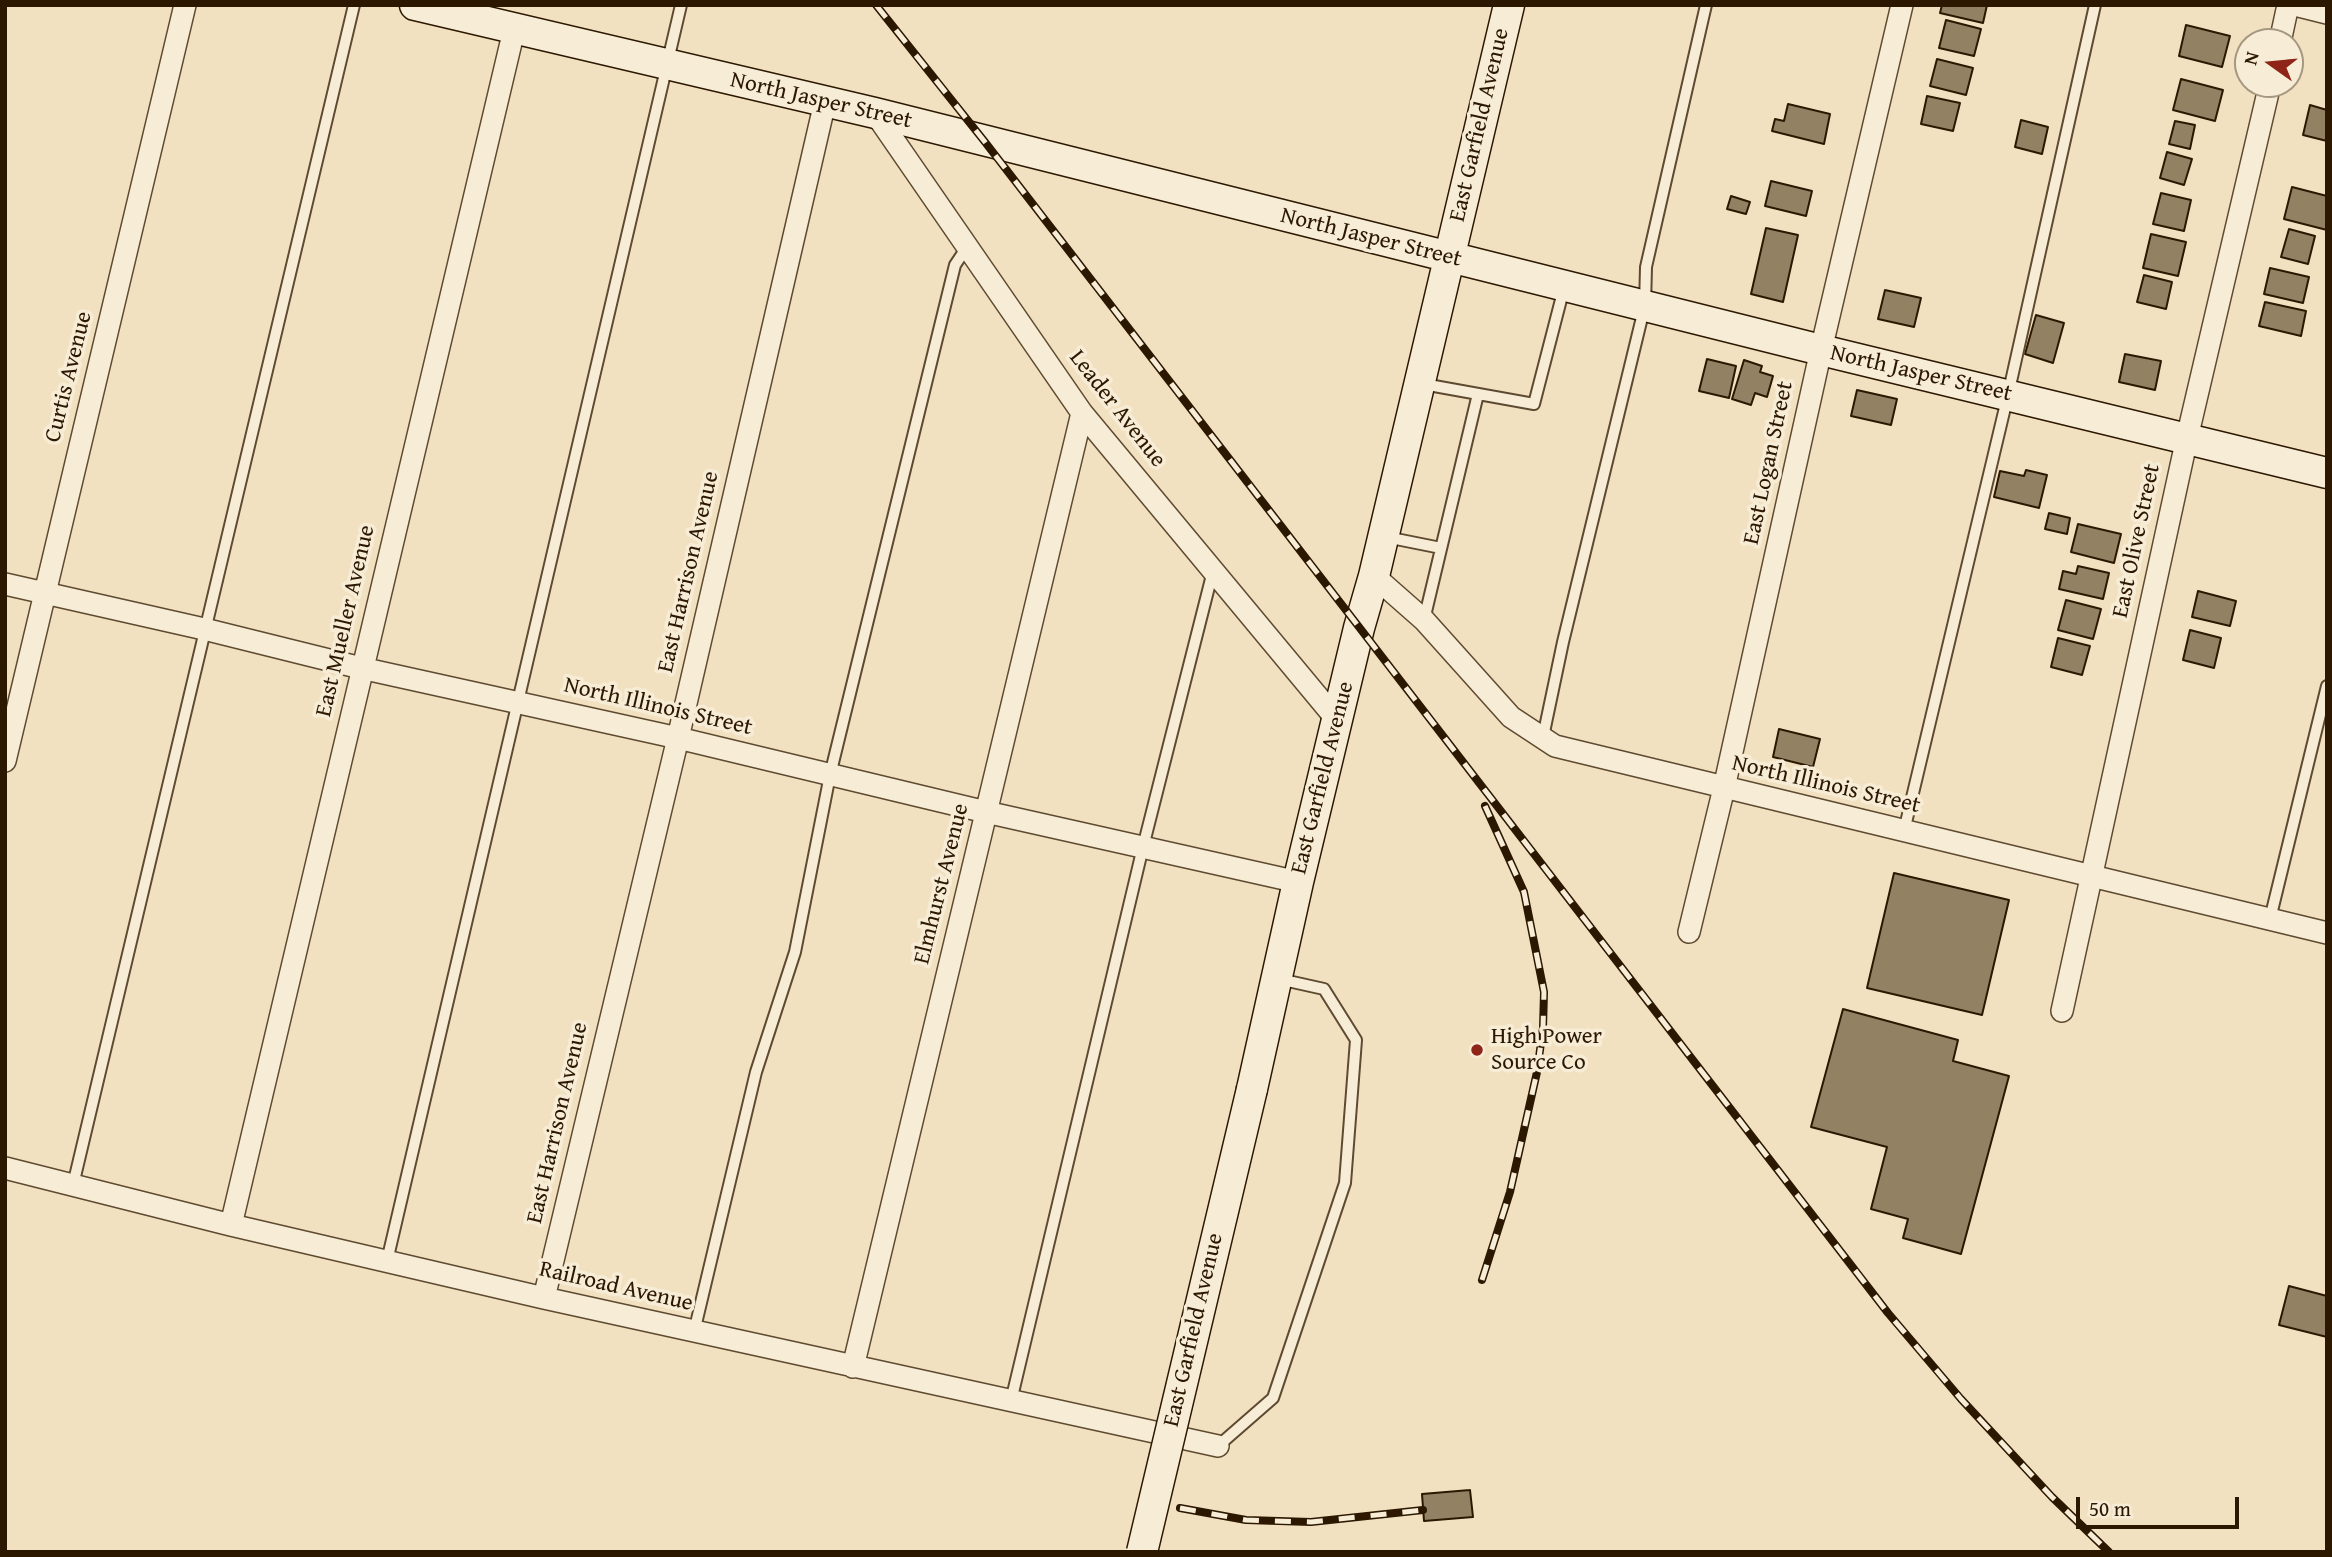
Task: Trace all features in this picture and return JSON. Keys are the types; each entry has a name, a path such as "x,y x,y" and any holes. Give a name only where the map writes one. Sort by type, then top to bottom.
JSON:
{"street":[{"name":"Curtis Avenue","path":"5,761 185,5"},
{"name":"North Jasper Street","path":"415,5 461,11 514,30 875,113 1821,350 2327,473"},
{"name":"East Garfield Avenue","path":"1142,1552 1252,1089 1298,882 1359,628 1384,537 1509,5"},
{"name":"East Logan Street","path":"1689,932 1902,5"},
{"path":"2283,28 2288,5"},
{"path":"2295,5 2327,13"},
{"name":"East Mueller Avenue","path":"231,1225 514,30"},
{"name":"East Olive Street","path":"2062,1012 2187,438 2267,98"},
{"name":"East Harrison Avenue","path":"544,1298 678,738 825,102"},
{"name":"Leader Avenue","path":"875,113 1082,413 1338,721"},
{"name":"Elmhurst Avenue","path":"853,1367 1082,413"},
{"name":"North Illinois Street","path":"1374,576 1424,620 1511,717 1555,746 2327,933"},
{"name":"North Illinois Street","path":"5,584 1298,882"},
{"name":"Railroad Avenue","path":"5,1168 231,1225 544,1298 1218,1446"}],"lane":[{"path":"73,1185 354,5"},
{"path":"387,1261 681,5"},
{"path":"1543,737 1563,642 1645,305 1646,267 1706,5"},
{"path":"1904,831 2008,395 2095,5"},
{"path":"694,1332 756,1072 795,952 830,775 955,265 967,247"},
{"path":"1420,383 1534,404 1565,286"},
{"path":"1424,620 1478,394"},
{"path":"1384,537 1441,548"},
{"path":"1011,1401 1143,847 1213,570"},
{"path":"2270,919 2327,686"},
{"path":"1218,1446 1273,1398 1345,1183 1356,1040 1324,989 1276,978"}],"building":[{"path":"1942,5 1987,5 1983,23 1940,13"},
{"path":"1946,20 1981,29 1974,56 1939,48"},
{"path":"2186,25 2230,36 2222,67 2179,56"},
{"path":"1937,59 1973,68 1966,95 1930,86"},
{"path":"2181,79 2223,90 2215,121 2173,110"},
{"path":"1927,96 1960,103 1953,131 1921,124"},
{"path":"1788,104 1830,114 1824,144 1772,131 1775,119 1784,121"},
{"path":"2310,105 2327,110 2327,141 2303,135"},
{"path":"2021,120 2048,127 2042,154 2015,147"},
{"path":"2175,121 2195,125 2190,149 2169,144"},
{"path":"2167,152 2192,159 2184,185 2160,178"},
{"path":"1771,181 1812,191 1806,216 1765,206"},
{"path":"2292,187 2327,196 2327,230 2284,219"},
{"path":"2161,193 2191,200 2184,231 2153,224"},
{"path":"1731,196 1750,202 1746,214 1727,209"},
{"path":"1766,228 1798,235 1783,302 1751,294"},
{"path":"2289,229 2315,236 2308,264 2281,257"},
{"path":"2151,234 2186,242 2178,276 2143,268"},
{"path":"2270,268 2309,277 2303,303 2264,294"},
{"path":"2144,275 2172,282 2166,309 2137,302"},
{"path":"1885,290 1921,298 1914,327 1878,319"},
{"path":"2265,302 2306,311 2301,336 2259,326"},
{"path":"2036,315 2064,323 2053,363 2025,354"},
{"path":"2125,354 2161,361 2155,390 2119,382"},
{"path":"1707,359 1736,366 1729,398 1699,391"},
{"path":"1744,360 1762,366 1760,372 1773,376 1767,397 1755,393 1751,405 1732,399"},
{"path":"1857,390 1897,399 1891,425 1851,416"},
{"path":"2026,470 2047,475 2039,508 1994,497 2000,471 2024,476"},
{"path":"2049,513 2070,518 2067,534 2045,529"},
{"path":"2078,524 2121,534 2114,563 2071,552"},
{"path":"2078,566 2109,573 2103,599 2059,589 2063,571 2076,574"},
{"path":"2198,591 2236,601 2230,626 2192,617"},
{"path":"2066,600 2101,609 2093,639 2058,630"},
{"path":"2190,630 2221,638 2214,668 2183,660"},
{"path":"2058,638 2090,646 2082,675 2051,667"},
{"path":"1779,729 1820,739 1813,767 1773,757"},
{"path":"1894,873 2009,900 1982,1015 1867,988"},
{"path":"1843,1009 1958,1040 1953,1061 2009,1076 1961,1254 1903,1238 1908,1219 1871,1209 1887,1147 1811,1127"},
{"path":"2289,1286 2327,1296 2327,1337 2279,1325"},
{"path":"1470,1490 1473,1517 1424,1521 1422,1494"}],"railway":[{"path":"876,5 985,142 1888,1313 1961,1399 2052,1497 2109,1552"},
{"path":"1482,1280 1510,1192 1537,1072 1543,1028 1544,992 1524,892 1485,806"},
{"path":"1180,1508 1246,1520 1311,1522 1423,1510"}],"place":[{"name":"High Power Source Co","path":"1477,1050"}]}
